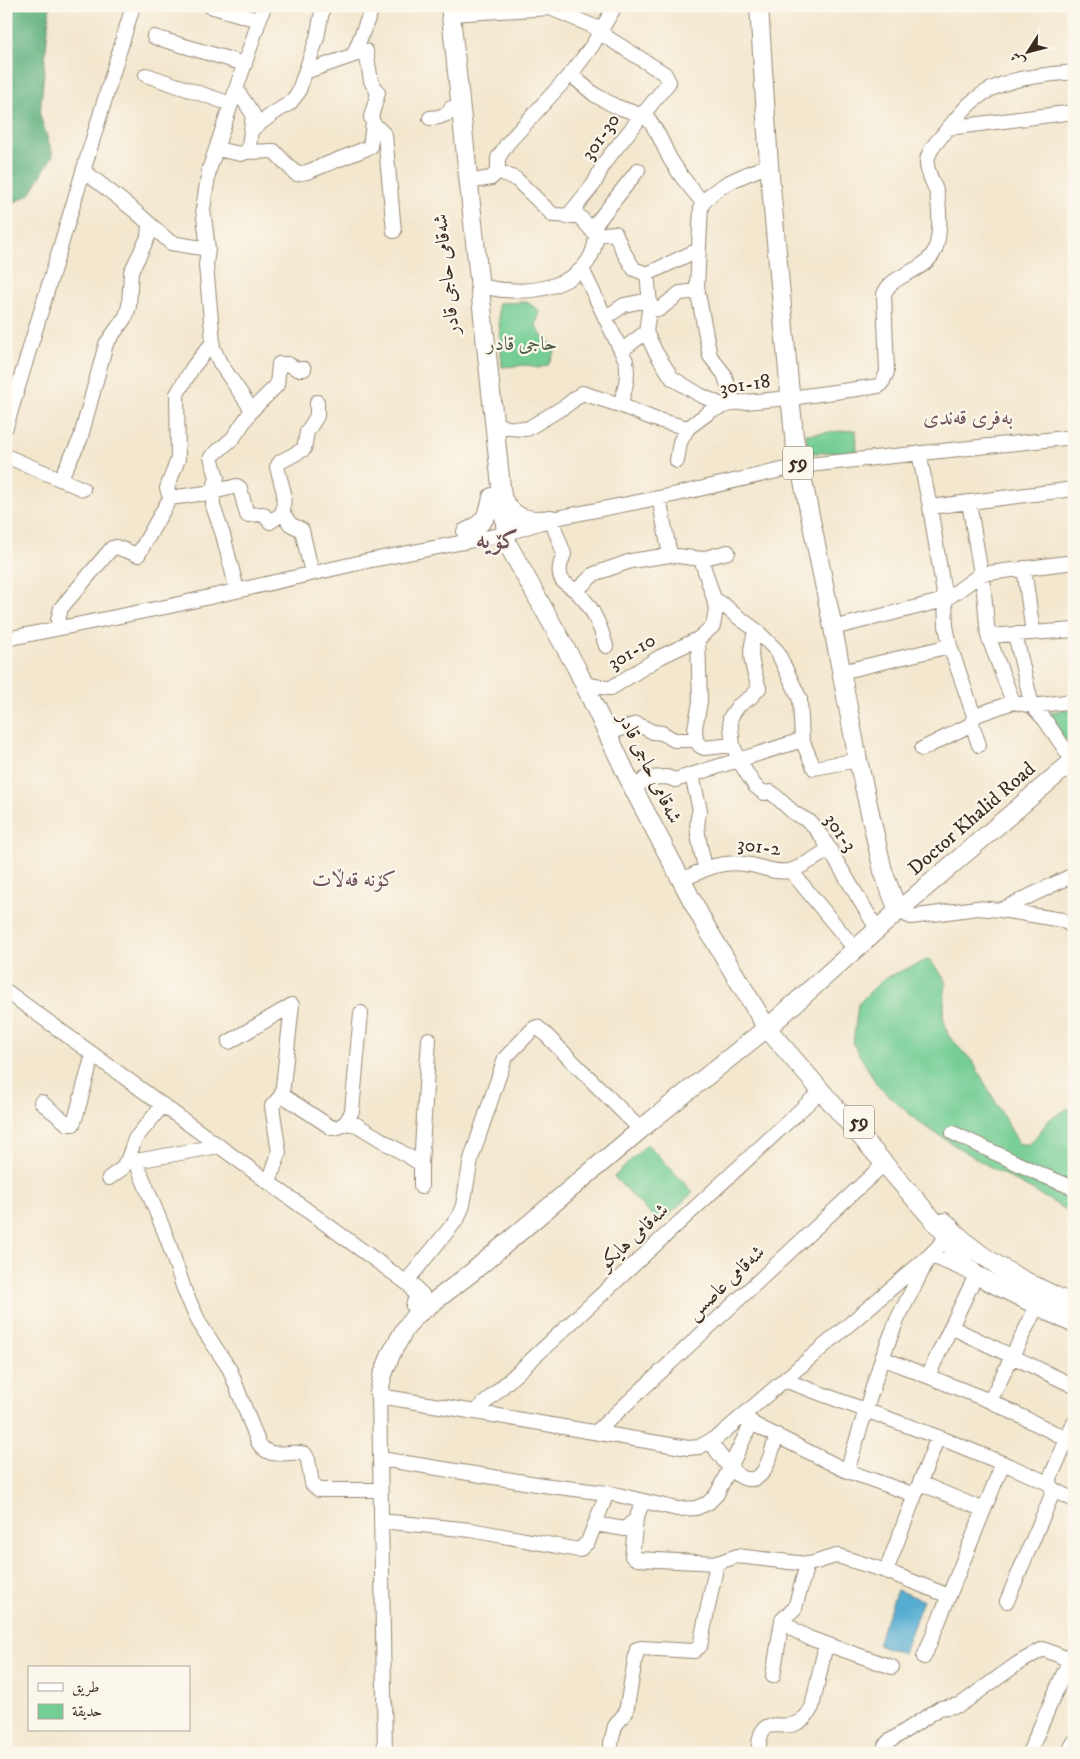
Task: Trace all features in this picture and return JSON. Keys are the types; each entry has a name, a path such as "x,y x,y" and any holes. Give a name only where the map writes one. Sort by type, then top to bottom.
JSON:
{"main road":[{"name":"59","path":"759,6 770,165 794,437 858,760 884,870 897,908"},
{"name":"شەقامی حاجی قادر","path":"447,9 451,108 497,498 507,543 585,685 634,790 705,925 767,1023"},
{"name":"شەقامی حاجی قادر","path":"447,9 495,424 497,498"},
{"path":"466,532 482,523 497,498 524,520 538,521 551,519"},
{"name":"Doctor Khalid Road","path":"897,908 1074,760"},
{"path":"379,1394 382,1377 395,1345 405,1330 422,1295 634,1123 767,1023 850,943 897,908"},
{"path":"422,1295 652,1120 767,1023 897,908"},
{"name":"59","path":"767,1023 821,1091 884,1164 951,1234 985,1258 1031,1284 1074,1305"},
{"name":"59","path":"767,1023 951,1234 952,1250 976,1276 1074,1324"},
{"path":"976,1276 985,1258"}],"street":[{"path":"6,427 133,6"},
{"path":"210,6 258,20"},
{"path":"252,410 220,363 212,345 213,326 206,266 208,249 203,209 209,170 264,6"},
{"path":"251,130 274,112 290,103 298,93 317,38 323,6"},
{"path":"216,149 241,154 246,152 274,151 296,174 307,172 370,147 373,123 371,117 378,93 360,53 364,25 373,6"},
{"path":"468,182 491,178 498,171 498,158 507,144 570,74 592,46 616,6"},
{"path":"447,9 550,8 601,32"},
{"name":"301-30","path":"567,217 594,184 604,164 669,82 665,74 601,32"},
{"path":"154,37 245,64"},
{"path":"305,72 360,53"},
{"path":"948,128 974,100 998,86 1025,77 1074,72"},
{"path":"570,74 601,99 615,106 643,113 658,134 682,178 703,203"},
{"path":"146,75 231,104"},
{"path":"236,88 253,114 249,146 246,152"},
{"path":"430,118 450,114 451,108"},
{"path":"948,128 1074,112"},
{"path":"373,123 385,135 394,231"},
{"name":"301-18","path":"676,462 680,442 688,428 712,410 729,404 872,388 879,386 884,381 887,372 887,361 884,294 886,288 916,270 934,252 940,214 927,162 931,150 948,128"},
{"path":"647,274 649,305 646,332 672,378 700,395 729,404 724,374 710,356 698,292 701,207 720,188 733,180 770,165"},
{"path":"594,232 638,170"},
{"path":"84,171 171,243 208,249"},
{"path":"479,286 508,291 547,288 564,282 582,269 596,246 594,232 579,216 553,215 516,179 498,171"},
{"path":"60,479 80,440 106,344 126,316 130,306 131,272 148,237 149,224"},
{"path":"594,232 615,234 634,269 647,274 698,250"},
{"path":"582,269 626,361 628,371 625,392 620,405"},
{"path":"605,318 624,304 649,305 660,309 680,293 698,292"},
{"path":"621,351 646,332"},
{"path":"58,620 61,608 112,548 116,547 138,555 170,498 167,488 178,459 177,394 193,367 212,345"},
{"path":"235,582 224,535 213,506 213,492 217,476 211,457 233,438 252,410 277,385 279,364 288,364 297,369 304,369"},
{"path":"495,424 508,428 527,429 567,405 582,393 620,405 654,419 688,428"},
{"path":"310,565 302,531 299,527 289,523 282,513 284,495 277,465 304,449 307,432 317,416 317,402"},
{"path":"6,639 161,608 376,560 505,534 551,519 660,498 799,466 1074,437"},
{"path":"919,453 945,600 946,626 950,646 973,720 978,745"},
{"path":"6,456 83,489"},
{"path":"170,498 213,492 237,486 240,488 245,512 248,516 263,514 270,522 282,513"},
{"path":"930,507 1074,489"},
{"path":"660,498 670,555"},
{"path":"969,502 981,574 988,636 1013,702"},
{"path":"551,519 564,554 560,564 560,573 563,581 584,599 601,628 606,646"},
{"path":"6,631 484,527 505,534"},
{"path":"576,591 594,574 631,561 670,555 701,559 728,552"},
{"path":"701,559 716,610 713,626 698,639 700,702 695,728 696,740 704,748 733,745"},
{"path":"833,628 945,600 981,574 1074,562"},
{"path":"1024,568 1033,633"},
{"path":"714,599 756,630 777,651 800,699 802,740 814,768 858,760"},
{"name":"301-3","path":"756,630 750,661 760,688 738,706 730,718 733,745 739,761 755,786 764,793 771,792 794,813 810,822 830,850 874,924"},
{"path":"988,636 1074,630"},
{"path":"1015,634 1032,706 1046,720 1074,760"},
{"name":"301-10","path":"585,685 593,684 606,689 612,688 660,657 698,639"},
{"path":"841,672 950,646"},
{"path":"922,749 973,720 1013,702 1032,706 1074,701"},
{"path":"608,733 637,724 653,732 662,733 674,740 696,740"},
{"path":"634,790 646,778 667,776 675,780 692,776 802,740"},
{"path":"692,776 700,810 698,816 699,834 705,868"},
{"name":"301-2","path":"682,880 705,868 719,864 752,865 772,872 791,871 830,850"},
{"path":"791,871 850,943"},
{"path":"1000,910 1070,877"},
{"path":"897,908 911,917 977,908 1070,921"},
{"path":"6,991 422,1295 463,1204 471,1159 505,1058 533,1029 537,1028 543,1032 634,1123"},
{"path":"229,1042 292,1005 282,1096 272,1106 279,1153 269,1182"},
{"path":"282,1096 332,1128 346,1123 352,1111 361,1014"},
{"path":"420,1188 428,1039"},
{"path":"40,1102 68,1124 73,1124 93,1054"},
{"name":"شه‌قامی هایكو","path":"475,1412 821,1091"},
{"path":"163,1105 135,1139 130,1163 167,1238 186,1292 200,1324 230,1370 262,1450 268,1454 295,1452 304,1454 308,1460 312,1484 319,1490 380,1490"},
{"path":"346,1123 357,1125 421,1164"},
{"path":"953,1132 1042,1175 1074,1188"},
{"path":"109,1178 130,1163 220,1146"},
{"name":"شه‌قامی عاصس","path":"596,1432 884,1164"},
{"path":"385,1753 379,1394 688,1448 699,1447 746,1420 784,1380 930,1255 951,1234"},
{"path":"928,1376 976,1276 930,1255"},
{"path":"847,1471 882,1358 897,1320 930,1255"},
{"path":"990,1401 1037,1306"},
{"path":"951,1327 1074,1386"},
{"path":"882,1358 990,1401 1067,1439"},
{"path":"784,1380 938,1437 1003,1464 1074,1500"},
{"path":"381,1459 607,1494 677,1509 696,1508 708,1503 717,1494 730,1470 746,1420"},
{"path":"746,1420 847,1471 917,1489 984,1510"},
{"path":"1007,1601 1074,1423"},
{"path":"710,1442 730,1470 742,1477 752,1479 764,1471 777,1435"},
{"path":"886,1571 938,1437"},
{"path":"924,1657 1003,1464"},
{"path":"381,1521 471,1530 579,1550 588,1542 607,1494"},
{"path":"643,1501 636,1519 632,1556 637,1559 717,1563 737,1556 807,1564 817,1563 829,1556 838,1556 886,1571 949,1596"},
{"path":"595,1524 624,1529 636,1519"},
{"path":"612,1753 611,1743 615,1726 626,1712 637,1649 694,1651 700,1646 717,1563"},
{"path":"773,1676 782,1620 795,1608 807,1564"},
{"path":"782,1620 796,1631 826,1644 892,1667"},
{"path":"758,1753 763,1730 767,1727 794,1725 808,1716 812,1707 826,1644"},
{"path":"881,1753 888,1742 940,1708 960,1705 1017,1664 1043,1649 1072,1655 1029,1753"},
{"path":"1068,1753 1074,1742"}],"green space":[{"path":"6,6 50,6 40,115 53,155 30,194 6,207"},
{"name":"حاجی قادر","path":"527,302 540,311 536,326 542,336 556,348 548,365 538,368 528,365 502,367 498,303"},
{"path":"856,430 857,452 813,453 807,446 806,434"},
{"path":"1074,708 1074,752 1046,713"},
{"path":"929,959 946,981 943,1016 948,1035 973,1062 1019,1144 1030,1144 1050,1119 1074,1105 1074,1214 980,1161 921,1124 878,1086 853,1044 858,1004 883,979"},
{"path":"647,1144 693,1192 660,1224 614,1177"}],"water":[{"path":"897,1590 923,1600 903,1654 877,1644"}],"district":[{"name":"بەفری قەندی","path":"968,418"},
{"name":"کۆیە","path":"497,540"},
{"name":"کۆنە قەڵات","path":"354,880"}]}
